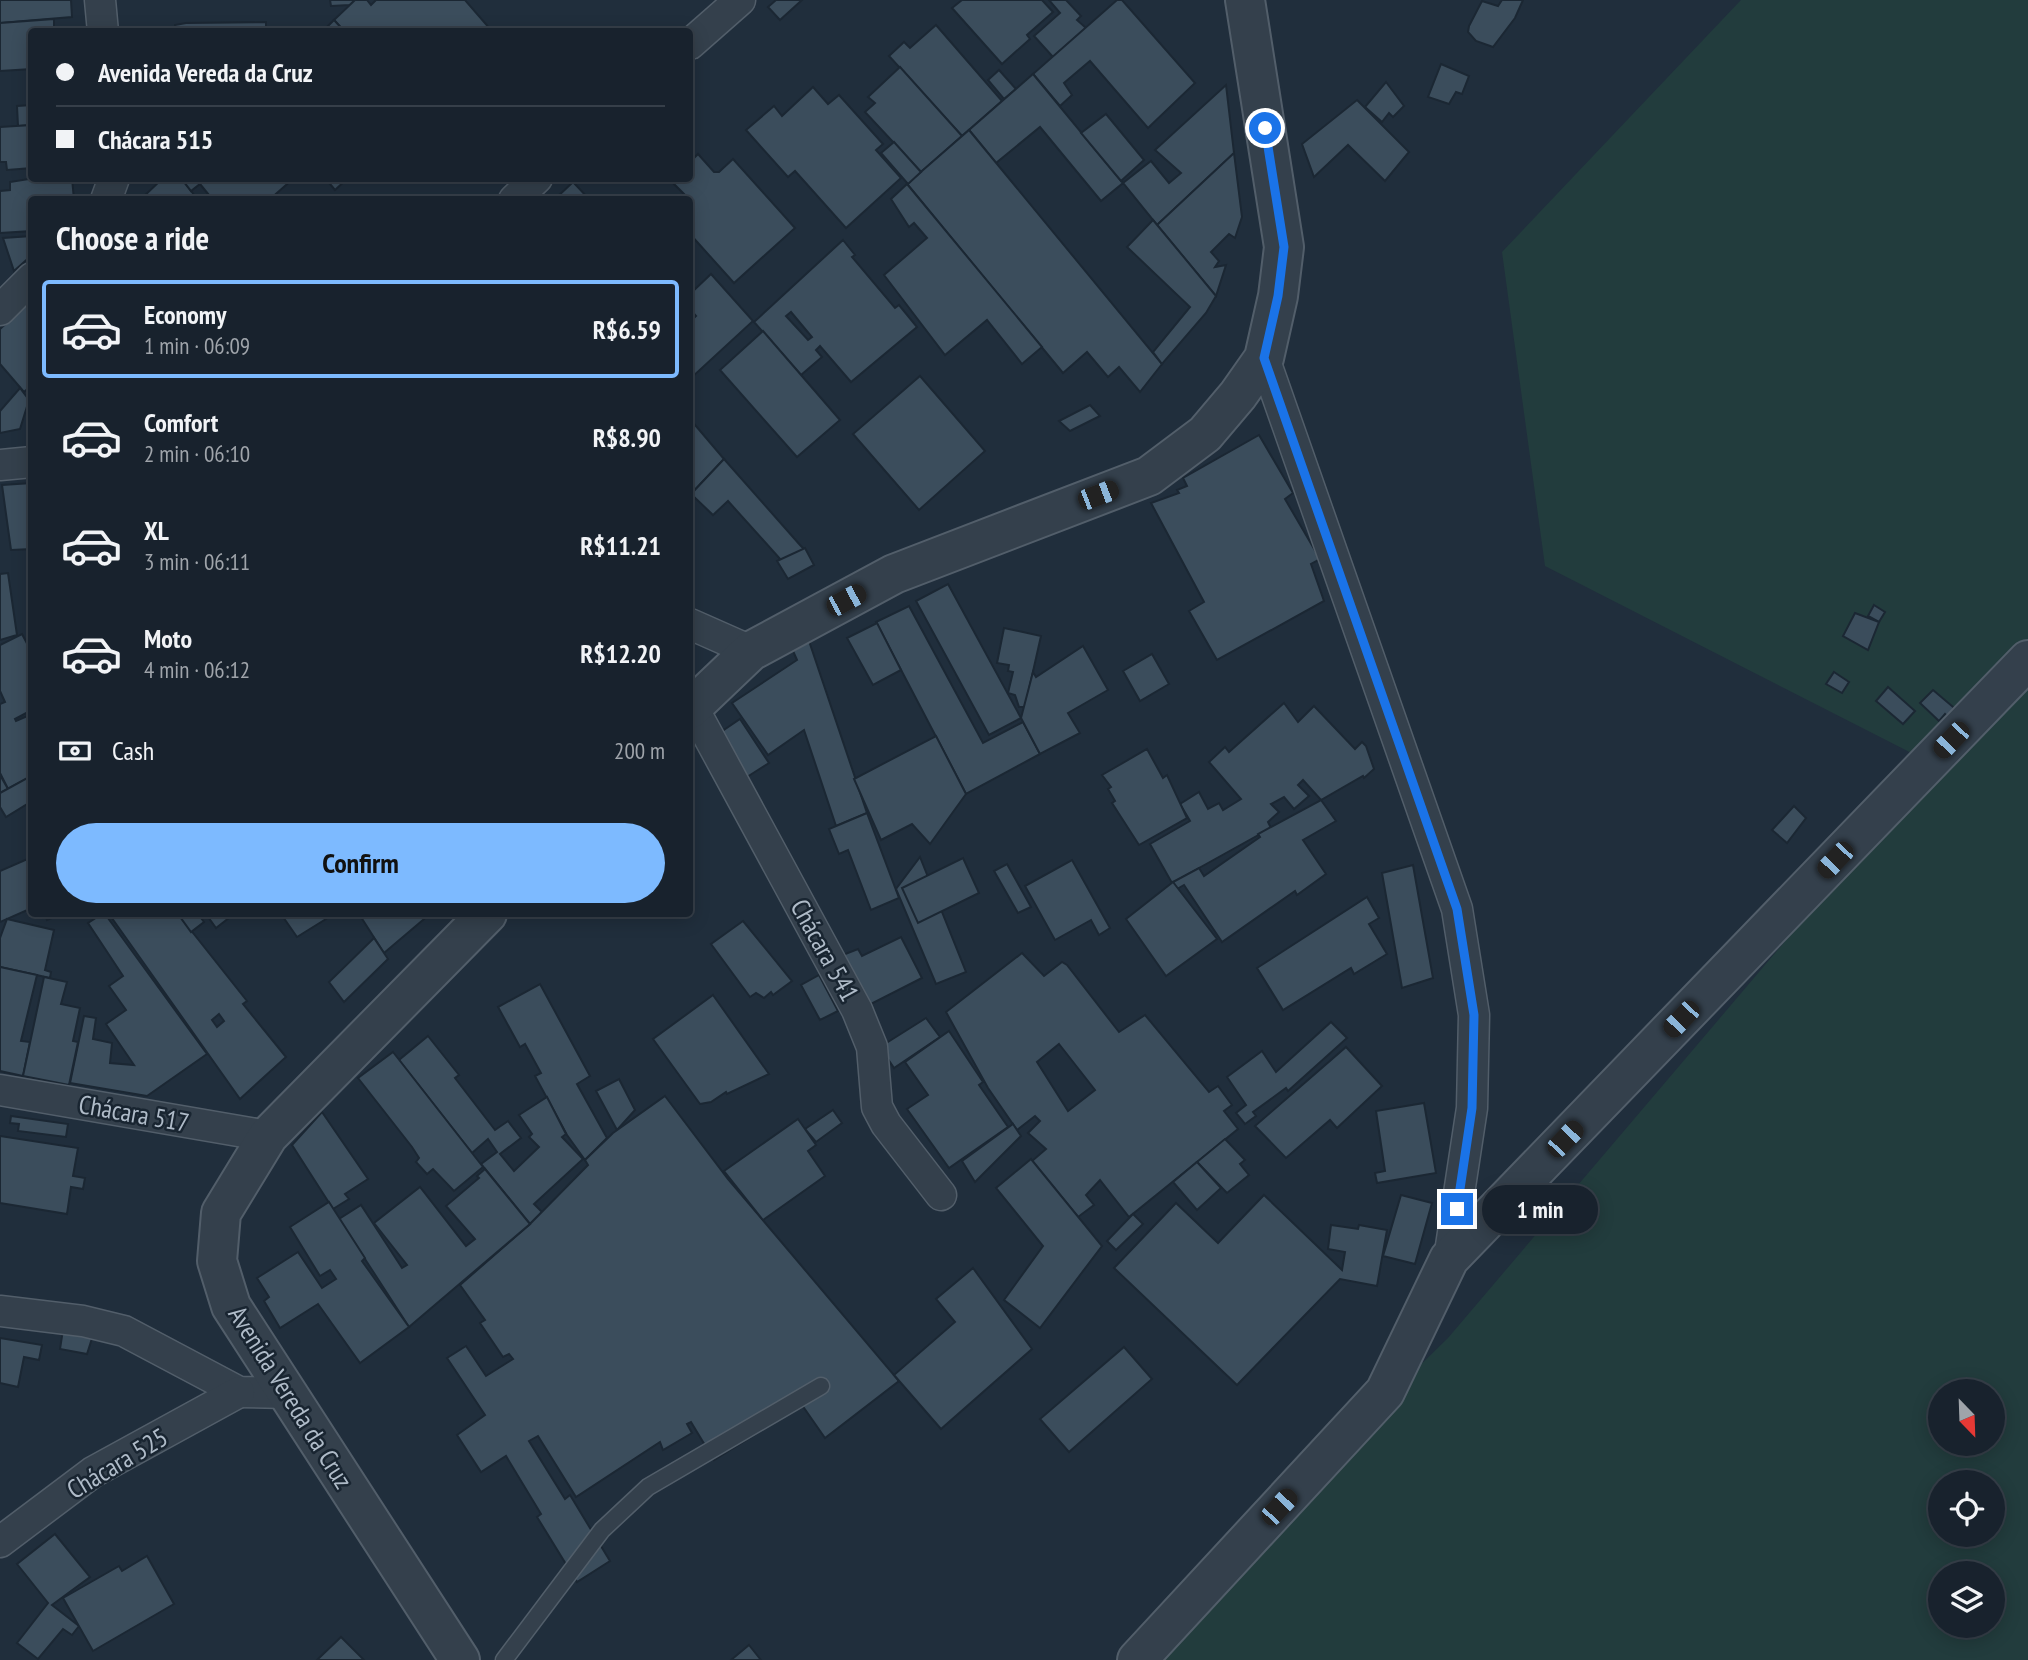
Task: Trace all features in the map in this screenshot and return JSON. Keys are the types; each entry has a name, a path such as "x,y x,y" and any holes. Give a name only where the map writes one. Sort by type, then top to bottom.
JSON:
{"street":[{"path":"100,0 103,28"},
{"path":"693,41 740,0"},
{"path":"693,706 751,651 894,574 1149,476 1205,434 1238,396 1264,358 1278,296 1284,247 1245,0"},
{"path":"517,196 533,182"},
{"path":"0,310 28,282"},
{"path":"1137,1660 1385,1392 1449,1259 1472,1108 1474,1015 1457,909 1264,358"},
{"path":"0,465 28,462"},
{"path":"693,625 751,651"},
{"path":"1449,1259 2028,660"},
{"name":"Chácara 541","path":"693,712 857,1010 872,1047 873,1085 881,1116 941,1195"},
{"name":"Avenida Vereda da Cruz","path":"460,1660 231,1306 217,1261 222,1213 268,1136 484,917"},
{"name":"Chácara 517","path":"0,1090 268,1136"},
{"path":"0,1311 83,1321 124,1331 239,1392 288,1393"},
{"name":"Chácara 525","path":"0,1542 93,1472 239,1392"}],"lane":[{"path":"504,1660 602,1530 648,1487 821,1386"}],"green space":[{"path":"1741,0 2028,0 2028,1660 1118,1660 1448,1338 1935,765 1545,566 1502,252"}],"building":[{"path":"0,0 71,0 72,17 0,23"},
{"path":"330,0 355,0 350,5 331,6"},
{"path":"355,0 367,0 371,5 376,0 465,0 489,28 341,28 334,20"},
{"path":"776,0 802,0 780,20 768,7"},
{"path":"962,0 1042,0 1053,12 1027,35 1030,39 1002,64 952,8"},
{"path":"1049,0 1066,0 1081,16 1077,20 1086,28 1053,57 1034,36 1060,13"},
{"path":"1117,0 1122,0 1195,83 1148,128 1090,61 1064,83 1072,95 1060,106 1033,74"},
{"path":"1502,0 1523,0 1515,18 1493,47 1476,41 1468,32 1482,1 1498,6"},
{"path":"54,19 54,28 28,28 28,69 0,71 0,23"},
{"path":"334,20 341,28 326,28"},
{"path":"266,22 266,28 175,28 175,25"},
{"path":"936,25 1002,101 962,136 889,56 904,42 910,48"},
{"path":"1441,64 1469,76 1462,94 1456,92 1449,104 1428,97"},
{"path":"900,67 962,136 921,172 865,112 875,103 868,97"},
{"path":"999,70 1016,89 1004,99 988,80"},
{"path":"1033,74 1123,183 1101,201 1040,127 996,163 969,130"},
{"path":"1386,82 1404,106 1393,117 1389,113 1382,122 1365,107"},
{"path":"1226,85 1234,153 1157,225 1123,183 1151,161 1169,183 1181,173 1155,150"},
{"path":"813,87 828,104 839,95 883,144 876,150 901,178 846,228 795,171 788,177 746,130 774,106 782,116"},
{"path":"1357,100 1409,152 1385,181 1348,145 1314,177 1302,144"},
{"path":"28,105 28,125 18,126 17,106"},
{"path":"1106,114 1144,160 1121,181 1081,133"},
{"path":"28,125 28,168 7,170 6,162 0,162 0,127"},
{"path":"969,130 1162,364 1140,392 1119,367 1108,377 1087,352 1063,373 907,184"},
{"path":"894,142 921,172 908,184 881,153"},
{"path":"1234,153 1242,217 1235,238 1229,234 1211,252 1219,261 1215,267 1226,265 1216,296 1157,225"},
{"path":"698,154 714,172 719,172 733,159 795,228 734,283 693,237 693,196 686,196 672,182 693,182 693,159"},
{"path":"28,179 28,182 72,182 74,196 28,196 28,231 0,233 0,191 10,190 10,182"},
{"path":"159,182 184,182 195,196 144,196"},
{"path":"184,182 289,182 274,196 210,196 200,184 191,191"},
{"path":"328,182 344,182 335,190"},
{"path":"573,182 586,196 558,196"},
{"path":"907,184 1042,347 1022,364 987,320 945,355 884,275 927,238 914,223 909,227 891,199"},
{"path":"1153,220 1216,296 1206,313 1162,364 1153,352 1190,307 1127,247"},
{"path":"28,236 28,259 14,271 3,238"},
{"path":"843,240 855,255 852,257 895,308 899,305 917,327 851,382 820,346 816,350 822,357 801,375 754,322","holes":["791,312 812,337 808,340 786,316"]},
{"path":"711,274 753,321 693,376 693,319 696,316 693,312 693,291"},
{"path":"28,304 28,388 24,392 0,364 0,329"},
{"path":"763,331 840,420 797,457 720,370"},
{"path":"920,376 985,451 919,510 853,434"},
{"path":"20,388 28,399 20,429 0,433 0,411"},
{"path":"1090,405 1100,416 1070,431 1059,421"},
{"path":"693,423 724,459 693,492"},
{"path":"1259,435 1293,493 1285,499 1320,559 1311,564 1324,601 1217,660 1189,611 1204,602 1151,503 1179,493 1177,490 1187,486 1183,478"},
{"path":"724,459 805,550 781,560 728,501 713,515 693,496 693,492"},
{"path":"28,483 28,549 11,550 2,485"},
{"path":"805,548 814,565 788,579 777,561"},
{"path":"8,573 17,635 0,640 0,574"},
{"path":"948,584 1021,718 989,735 916,601"},
{"path":"1874,605 1885,612 1879,622 1868,616"},
{"path":"909,606 983,743 1023,722 1040,754 966,794 876,622"},
{"path":"1855,613 1879,622 1868,650 1843,636"},
{"path":"877,623 901,670 873,685 847,638"},
{"path":"1004,628 1041,636 1025,707 1019,707 1015,695 1008,693 1013,672 1008,671 1009,665 997,663"},
{"path":"22,634 28,645 28,712 15,719 16,721 28,716 28,778 8,789 0,773 0,704 5,702 0,691 0,645"},
{"path":"809,641 867,813 836,826 804,730 768,755 732,703 797,660 793,651"},
{"path":"1083,646 1108,690 1068,713 1080,733 1040,754 1021,718 1033,672 1036,677"},
{"path":"1152,654 1169,684 1140,701 1123,671"},
{"path":"1834,672 1849,682 1842,693 1826,684"},
{"path":"1888,687 1915,711 1903,724 1876,701"},
{"path":"1933,690 1959,712 1951,720 1945,714 1939,721 1920,703"},
{"path":"1284,703 1298,722 1314,706 1355,749 1362,742 1366,746 1374,769 1364,778 1363,776 1321,800 1303,780 1298,785 1309,796 1294,809 1284,797 1271,804 1279,812 1268,822 1271,828 1172,883 1150,844 1190,821 1180,804 1199,792 1208,809 1219,803 1223,810 1241,799 1209,762 1225,747 1229,752"},
{"path":"740,719 769,763 747,777 718,734"},
{"path":"936,736 966,794 930,844 912,824 881,840 854,779"},
{"path":"1147,749 1163,778 1167,775 1187,818 1139,845 1112,803 1115,801 1108,789 1111,787 1102,775"},
{"path":"0,775 8,789 0,793"},
{"path":"28,778 28,803 6,817 0,807 0,793"},
{"path":"1321,800 1336,821 1303,840 1326,874 1297,895 1295,891 1222,942 1184,885 1177,889 1173,882 1199,868 1204,876 1260,837 1258,834"},
{"path":"1794,806 1806,818 1787,843 1772,830"},
{"path":"867,813 899,898 871,910 848,850 839,854 829,829"},
{"path":"920,857 966,972 936,984 896,889"},
{"path":"963,858 979,893 918,923 902,888"},
{"path":"28,859 28,910 0,922 0,871"},
{"path":"1072,860 1110,928 1099,935 1091,920 1055,940 1025,886"},
{"path":"1007,864 1031,907 1018,913 994,871"},
{"path":"1413,865 1433,978 1402,988 1382,873"},
{"path":"1173,882 1217,939 1166,976 1126,919"},
{"path":"1367,897 1379,918 1369,924 1387,954 1354,974 1351,968 1283,1010 1257,968"},
{"path":"97,917 107,917 207,1054 147,1096 70,1083 84,1016 96,1018 93,1039 112,1043 110,1063 134,1065 106,1024 126,1010 109,986 123,976 88,923"},
{"path":"111,917 180,917 247,1001 243,1004 286,1057 240,1099","holes":["219,1014 224,1021 217,1027 212,1020"]},
{"path":"180,917 200,917 204,922 191,932"},
{"path":"208,917 230,917 216,928"},
{"path":"283,917 329,917 297,937"},
{"path":"361,917 426,917 384,953"},
{"path":"7,919 54,930 45,970 51,972 50,978 0,967 0,938"},
{"path":"743,921 792,981 773,995 771,992 764,998 756,993 750,997 711,944"},
{"path":"901,937 922,978 869,1005 835,958 858,949 862,956"},
{"path":"374,938 388,959 344,1002 329,982"},
{"path":"1022,953 1044,976 1062,962 1119,1032 1145,1015 1209,1092 1218,1086 1232,1105 1224,1111 1238,1129 1129,1217 1100,1180 1086,1195 1094,1205 1078,1217 1032,1161 1046,1149 1028,1133 1040,1121 1035,1116 1017,1130 988,1088 946,1012","holes":["1059,1044 1095,1090 1068,1111 1037,1062"]},
{"path":"0,967 37,975 21,1041 30,1042 23,1076 0,1071"},
{"path":"819,975 838,1011 820,1020 801,985"},
{"path":"44,977 67,982 61,1004 80,1008 73,1041 78,1042 69,1085 23,1076"},
{"path":"540,984 590,1076 577,1084 607,1138 585,1160 567,1135 535,1076 541,1073 525,1044 520,1047 498,1007"},
{"path":"713,995 769,1074 727,1094 726,1092 711,1102 700,1104 653,1039"},
{"path":"926,1018 940,1037 894,1068 880,1047"},
{"path":"1331,1022 1347,1038 1288,1091 1286,1088 1253,1112 1256,1116 1245,1124 1236,1113 1246,1105 1227,1077 1262,1051 1276,1072"},
{"path":"949,1031 983,1082 979,1085 1008,1127 949,1168 907,1109 928,1095 905,1062"},
{"path":"428,1036 459,1075 455,1078 495,1130 508,1121 521,1138 500,1154 514,1171 539,1147 529,1137 532,1134 519,1115 547,1097 566,1134 562,1137 583,1159 534,1204 542,1212 530,1224 481,1164 497,1152 488,1139 472,1153 399,1060"},
{"path":"1346,1047 1382,1086 1337,1128 1330,1120 1286,1158 1255,1126"},
{"path":"393,1052 483,1167 454,1191 433,1169 427,1174 416,1162 419,1158 412,1147 358,1078"},
{"path":"619,1079 635,1110 617,1130 596,1091"},
{"path":"665,1096 728,1179 899,1381 825,1438 802,1405 714,1460 691,1422 687,1424 692,1433 663,1450 660,1442 576,1497 538,1436 529,1441 565,1499 570,1495 610,1561 577,1582 537,1517 541,1514 506,1456 481,1472 457,1435 485,1415 447,1358 466,1346 486,1376 513,1359 509,1354 503,1357 480,1323 485,1320 460,1285 530,1224 588,1165 585,1160 613,1133"},
{"path":"1424,1103 1436,1173 1377,1183 1375,1173 1385,1171 1376,1111"},
{"path":"833,1110 842,1123 816,1142 805,1129"},
{"path":"322,1112 368,1179 345,1194 349,1199 333,1209 292,1145"},
{"path":"11,1116 68,1124 66,1137 18,1131 19,1124 10,1123"},
{"path":"798,1119 816,1145 808,1151 825,1176 763,1220 724,1171"},
{"path":"1013,1124 1021,1136 975,1182 962,1161"},
{"path":"0,1136 78,1148 73,1176 85,1178 83,1189 71,1187 67,1214 0,1203"},
{"path":"1225,1139 1245,1160 1240,1164 1249,1175 1227,1193 1197,1162"},
{"path":"1031,1159 1102,1246 1040,1328 1004,1300 1043,1246 996,1188"},
{"path":"1197,1162 1221,1188 1197,1210 1173,1182"},
{"path":"485,1169 530,1224 409,1327 339,1219 361,1205 402,1268 407,1265 374,1223 420,1187 466,1246 475,1239 446,1206 479,1178 477,1176"},
{"path":"1264,1195 1342,1270 1345,1252 1328,1249 1331,1225 1358,1229 1359,1225 1387,1230 1377,1286 1340,1279 1237,1385 1114,1268 1176,1203 1218,1243"},
{"path":"1401,1195 1432,1203 1415,1264 1383,1256"},
{"path":"329,1202 365,1258 362,1261 409,1327 360,1363 318,1304 280,1328 264,1301 269,1297 257,1278 298,1252 322,1288 336,1279 330,1270 320,1276 290,1227"},
{"path":"1133,1214 1143,1224 1116,1250 1107,1241"},
{"path":"973,1268 1032,1349 941,1429 894,1375 955,1322 936,1299"},
{"path":"64,1323 95,1329 87,1354 60,1349"},
{"path":"0,1338 42,1345 39,1360 24,1357 18,1387 0,1383"},
{"path":"1124,1347 1152,1379 1069,1452 1040,1419"},
{"path":"55,1534 90,1577 52,1605 79,1626 72,1635 63,1629 38,1659 17,1643 48,1603 17,1564"},
{"path":"147,1556 174,1604 93,1651 63,1598 119,1566 122,1571"},
{"path":"341,1637 364,1660 317,1660"},
{"path":"749,1645 761,1660 731,1660"}],"route":[{"path":"1265,128 1284,247 1278,296 1264,358 1457,909 1474,1015 1472,1108 1457,1209"}]}
